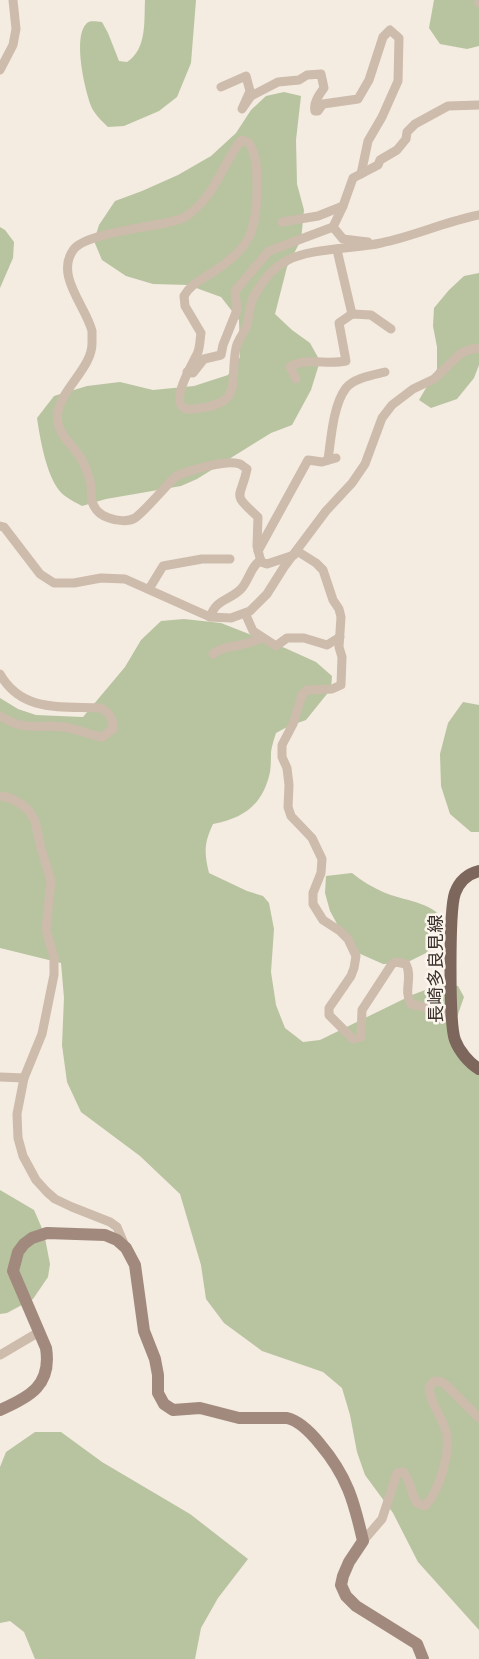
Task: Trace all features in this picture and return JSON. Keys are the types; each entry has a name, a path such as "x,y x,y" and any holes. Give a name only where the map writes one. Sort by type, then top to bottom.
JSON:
{"main road":[{"name":"長崎多良見線","path":"479,871 471,873 463,879 455,894 451,1010 454,1040 464,1055 479,1069"}],"street":[{"path":"1,68 13,45 16,29 13,0"},
{"path":"221,87 246,76 250,91 242,109 251,96 278,82 299,80 306,75 321,74 324,88 316,102 315,111 318,111 323,104 358,99 369,80 383,37 390,30 399,38 398,81 382,117 368,141 361,174"},
{"path":"187,372 193,373 204,359 221,355 237,310 235,290 269,251 333,228 353,178 378,164 380,160 397,150 406,139 407,132 415,124 448,106 479,105"},
{"path":"451,1010 441,1011 411,1004 407,997 409,970 406,964 396,962 392,964 362,1010 361,1037 353,1039 329,1015 329,1008 351,976 356,956 348,939 340,931 323,920 313,904 314,893 321,873 322,859 319,849 312,838 291,816 288,807 290,785 287,768 282,757 282,745 293,724 302,695 307,690 332,689 341,685 342,657 339,647 341,617 323,570 316,563 295,553 267,564 259,555 258,517 242,503 240,498 239,491 246,469 239,464 227,463 182,473 174,477 134,518 124,521 102,515 94,506 91,486 84,463 78,452 60,431 57,424 58,411 67,392 88,359 92,347 92,330 71,284 68,271 69,260 74,249 89,240 108,234 184,218 208,196 226,165 230,154 242,140 249,143 255,153 257,215 255,225 246,243 237,253 198,281 184,296 185,306 201,333 198,351 187,372 179,399 183,407 189,410 221,402 230,395 234,386 236,347 246,326 253,298 270,273 288,260 303,254 379,244 404,238 458,219 479,215"},
{"path":"282,222 318,216 343,206"},
{"path":"333,228 343,238 379,244"},
{"path":"337,250 352,314"},
{"path":"296,379 290,366 298,361 333,363 346,361 339,323 352,314 370,315 391,329"},
{"path":"0,526 4,528 40,574 54,583 74,583 101,578 125,579 210,617 231,618 245,613 260,602 326,511 352,483 365,464 379,423 392,405 413,389 434,379 461,353 475,348 479,349"},
{"path":"210,617 213,608 219,602 239,590 246,582 308,460 322,462 332,459 338,404 346,387 360,379 385,372"},
{"path":"149,589 163,566 202,559 230,560"},
{"path":"245,613 253,631 276,646 287,638 304,638 327,646 340,637"},
{"path":"213,654 220,649 251,644 261,638"},
{"path":"0,674 7,685 20,697 41,705 101,708 107,712 113,721 112,729 102,738 66,727 48,726 36,728 21,726 0,716"},
{"path":"0,796 10,798 29,811 35,821 51,881 46,930 54,957 54,975 42,1034 24,1078 17,1114 18,1138 23,1156 36,1180 55,1199 110,1222 117,1227 135,1265 144,1331 155,1359 158,1375 158,1393 161,1400 173,1410 192,1407 221,1412 239,1418 288,1418 294,1420 313,1436 334,1461 346,1481 353,1500 363,1541"},
{"path":"0,1077 24,1078"},
{"path":"0,1410 25,1398 39,1387 45,1377 48,1360 46,1348 13,1271 18,1252 24,1244 38,1235 47,1233 105,1235 117,1240 126,1248"},
{"path":"0,1355 39,1332"},
{"path":"423,1659 417,1644 356,1606 346,1596 341,1585 343,1576 349,1562 363,1541 382,1518 396,1473 403,1472 409,1478 413,1496 417,1503 425,1506 432,1499 445,1460 447,1434 442,1420 430,1399 429,1388 434,1381 446,1385 479,1418"}],"green space":[{"path":"145,0 196,0 191,63 177,97 159,111 124,126 108,127 98,117 88,98 81,63 80,39 87,23 92,21 102,22 119,61 127,62 138,50 141,42"},
{"path":"434,0 479,0 479,46 467,49 440,44 429,28"},
{"path":"284,92 301,96 296,140 297,184 304,210 301,240 287,267 275,314 310,343 320,361 311,390 292,425 271,433 197,479 181,486 106,499 82,506 59,490 53,481 45,460 37,418 54,396 87,386 120,382 153,390 194,386 228,375 240,357 239,320 221,297 188,285 153,284 126,276 102,260 94,241 99,225 115,201 178,175 211,156 236,133 251,110 266,96"},
{"path":"0,227 5,230 14,242 13,258 0,288"},
{"path":"479,273 479,365 474,378 457,399 431,408 419,400 437,369 437,347 433,326 434,308 464,276"},
{"path":"184,619 221,623 316,662 332,676 331,689 306,720 276,733 272,744 270,772 267,783 257,801 251,808 234,818 213,824 206,843 206,860 209,873 247,891 263,896 269,903 274,929 271,972 276,1005 285,1028 303,1042 320,1040 412,995 441,984 458,986 464,997 456,1020 454,1046 479,1062 479,1630 418,1562 393,1513 365,1475 357,1452 350,1415 342,1388 323,1372 262,1351 224,1323 206,1299 201,1265 180,1194 140,1156 81,1112 67,1082 62,1045 64,998 61,963 0,948 0,698 18,709 36,715 83,717 125,667 141,640 161,621"},
{"path":"463,702 479,705 479,832 471,832 450,814 441,786 440,754 448,723"},
{"path":"352,873 367,884 383,892 432,909 444,920 442,935 426,953 406,963 383,964 356,952 343,935 330,911 325,893 326,876"},
{"path":"0,1190 34,1210 44,1233 50,1264 48,1277 33,1299 7,1313 0,1314"},
{"path":"35,1432 61,1432 102,1462 190,1514 248,1559 218,1598 201,1628 195,1659 35,1659 24,1632 10,1621 0,1623 0,1467 6,1452"}]}
